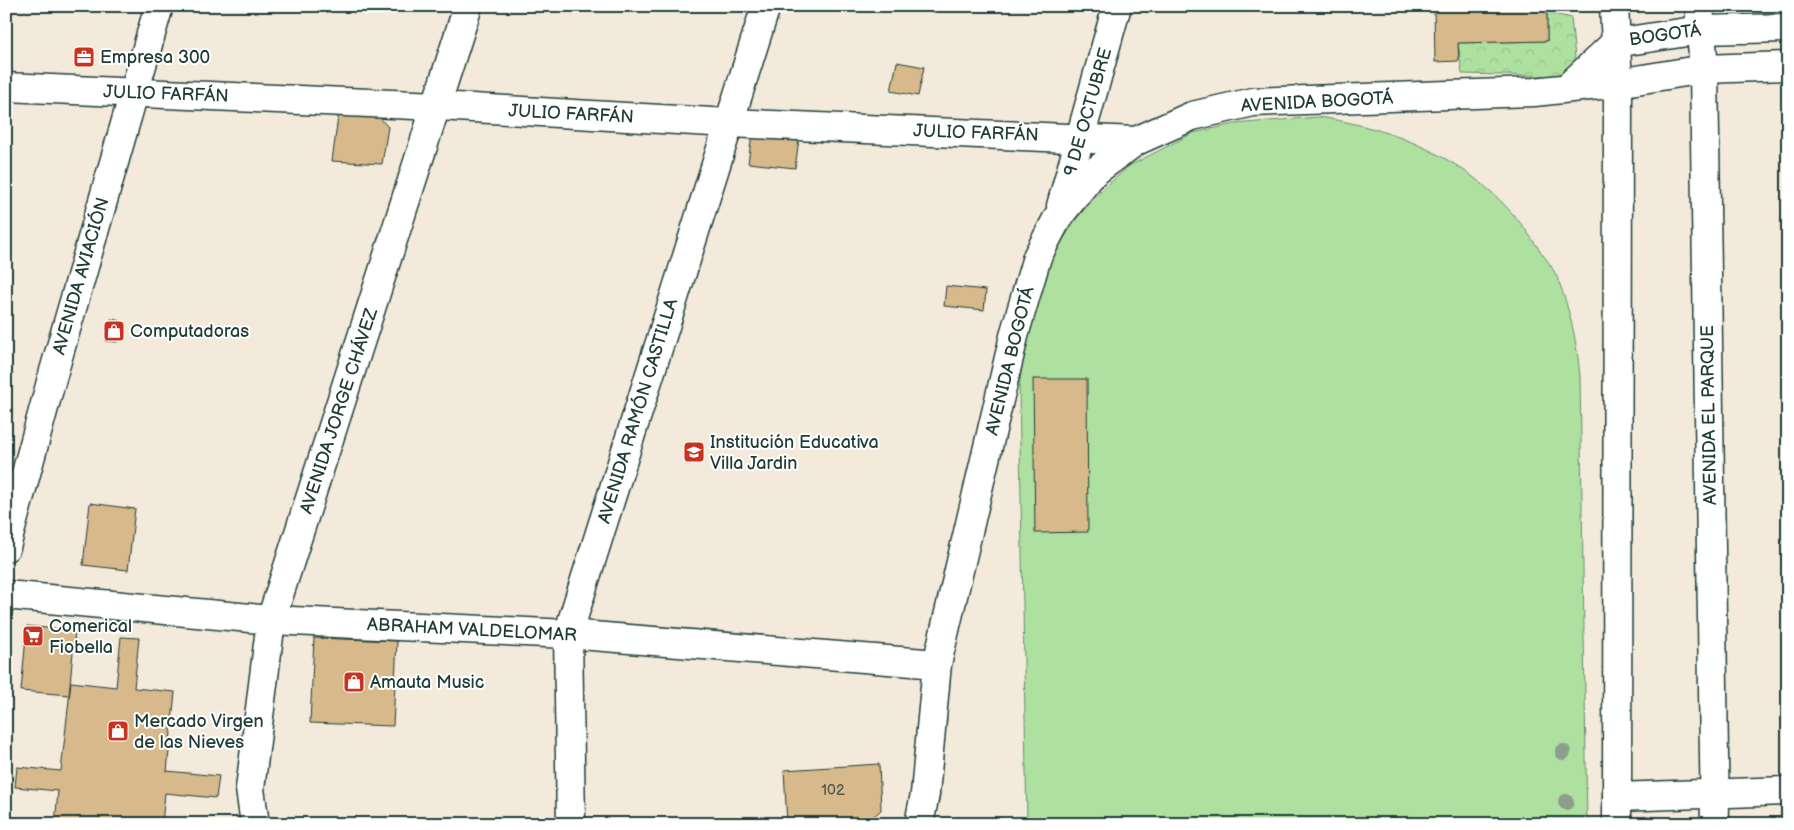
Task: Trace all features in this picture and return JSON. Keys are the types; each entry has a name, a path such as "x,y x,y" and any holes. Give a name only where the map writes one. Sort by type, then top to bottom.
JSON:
{"street":[{"name":"AVENIDA AVIACIÓN","path":"6,547 52,378 160,6"},
{"name":"AVENIDA JORGE CHÁVEZ","path":"255,824 250,789 271,620 438,106 468,6"},
{"name":"AVENIDA RAMÓN CASTILLA","path":"571,824 568,634 766,6"},
{"name":"9 DE OCTUBRE","path":"1058,217 1118,6"},
{"path":"1614,6 1614,43 1618,83 1617,824"},
{"path":"1707,22 1788,28"},
{"name":"BOGOTÁ","path":"1567,88 1614,43 1707,22"},
{"name":"AVENIDA EL PARQUE","path":"1707,22 1704,69 1715,824"},
{"name":"AVENIDA BOGOTÁ","path":"925,794 937,664 1015,332 1037,257 1058,217 1093,173 1136,141 1192,116 1252,102 1448,97 1618,83 1704,69 1788,66"},
{"name":"JULIO FARFÁN","path":"6,87 438,106 729,123 1136,141"},
{"name":"ABRAHAM VALDELOMAR","path":"6,595 271,620 568,634 937,664"},
{"path":"1617,796 1788,791"},
{"path":"919,824 925,794"},
{"path":"925,794 933,824"}],"green space":[{"path":"1547,12 1571,18 1577,77 1462,74 1458,43 1547,41"},
{"path":"1318,117 1351,123 1413,143 1442,157 1469,174 1493,194 1516,218 1550,265 1562,289 1572,326 1580,376 1587,824 1027,824 1019,390 1024,346 1049,262 1076,219 1100,192 1129,166 1193,133 1234,124"}],"building":[{"path":"1434,6 1547,6 1547,41 1458,43 1459,61 1435,62"},
{"path":"897,62 924,67 918,96 891,91"},
{"path":"339,110 374,112 388,127 382,164 332,161"},
{"path":"752,134 799,139 795,168 748,163"},
{"path":"946,286 986,290 984,310 944,306"},
{"name":"Computadoras","path":"111,319 121,321 117,342 106,341"},
{"path":"1033,379 1087,379 1088,532 1035,533"},
{"path":"90,503 135,509 128,570 83,565"},
{"path":"27,626 75,631 69,695 21,691"},
{"name":"Mercado Virgen de las Nieves","path":"121,637 139,638 134,688 175,692 167,771 219,776 216,798 165,793 162,824 55,824 58,791 15,787 17,767 61,771 71,682 116,687"},
{"name":"Amauta Music","path":"314,638 397,641 393,726 310,723"},
{"path":"879,764 881,810 865,824 787,824 784,770"}],"place":[{"name":"Empresa 300","path":"84,57"},
{"name":"Computadoras","path":"114,331"},
{"name":"Institución Educativa Villa Jardin","path":"694,452"},
{"name":"Comerical Fiobella","path":"33,636"},
{"name":"Amauta Music","path":"354,682"},
{"name":"Mercado Virgen de las Nieves","path":"118,731"}]}
